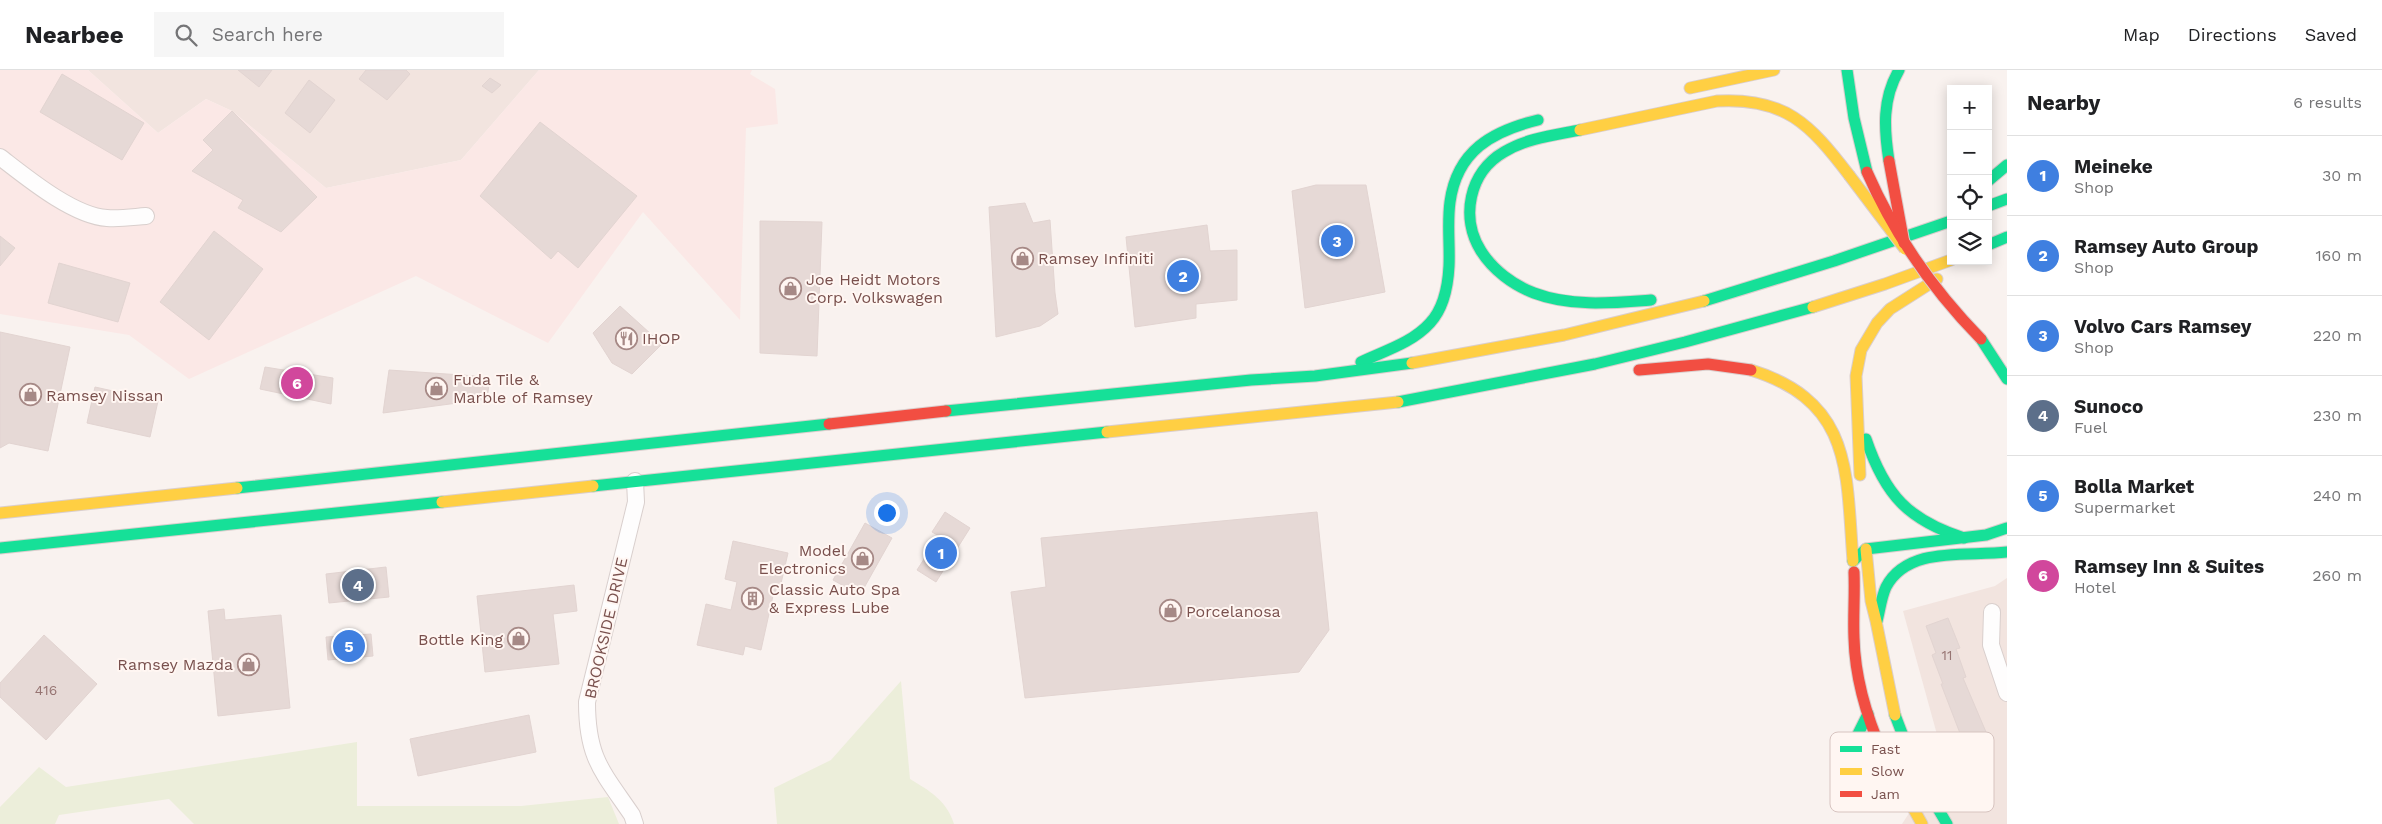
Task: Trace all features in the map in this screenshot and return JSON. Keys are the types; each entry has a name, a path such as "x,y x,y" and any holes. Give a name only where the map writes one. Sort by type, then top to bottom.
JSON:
{"main road":[{"path":"1680,90 1774,70"},
{"path":"1847,70 1856,127 1867,172 1889,221 1905,249"},
{"path":"1899,70 1891,85 1886,110 1889,161 1905,249"},
{"path":"1727,295 1605,304 1569,301 1537,294 1505,277 1491,266 1481,254 1470,228 1469,202 1472,189 1485,167 1505,150 1516,144 1729,100 1744,99 1765,103 1798,117 1818,134 1942,299 1981,339 2007,362"},
{"path":"1343,371 1416,336 1436,317 1442,306 1448,283 1450,201 1455,183 1464,163 1483,141 1493,134 1518,124 1547,118"},
{"path":"1992,178 2007,165"},
{"path":"1992,205 2007,199"},
{"path":"1834,261 1918,220"},
{"path":"0,513 630,447 1011,403 1241,381 1315,376 1399,365 1564,335 1727,295 1947,222"},
{"path":"0,548 1413,400 1496,386 1665,349 1867,291 1947,261"},
{"path":"1861,489 1856,381 1858,358 1871,331 1898,303 1959,265"},
{"path":"1981,339 2007,379"},
{"path":"1632,371 1702,364 1726,365 1770,376 1807,397 1831,424 1840,446 1853,561 1854,647 1858,684 1875,732"},
{"path":"1496,386 1612,373"},
{"path":"1858,413 1874,463 1891,495 1905,510 1922,522 1940,531 1964,538"},
{"path":"1865,544 1964,538 1986,535 2007,528"},
{"path":"1853,561 1865,544"},
{"path":"1865,544 1870,599 1877,621 1889,700 1900,732"},
{"path":"1877,621 1888,584 1906,566 1930,559 2007,552"},
{"path":"1859,732 1868,714"},
{"path":"1915,812 1922,824"},
{"path":"1941,812 1948,824"}],"street":[{"path":"0,157 54,196 78,209 106,218 146,216"},
{"name":"BROOKSIDE DRIVE","path":"635,481 636,502 587,702 587,730 594,759 632,815 635,824"},
{"path":"1992,612 1991,645 2007,693"}],"shaded area":[{"path":"0,70 88,70 158,133 206,99 232,111 326,188 461,160 539,70 752,70 750,74 775,89 778,124 746,128 740,320 643,212 548,343 416,276 189,379 129,335 0,314"},
{"path":"88,70 539,70 461,160 326,188 232,111 206,99 158,133"},
{"path":"2007,578 2007,824 1902,824 1910,812 1994,812 1994,732 1936,732 1903,611 1995,586"}],"green space":[{"path":"901,681 910,779 937,797 947,809 954,824 777,824 774,788 831,760"},
{"path":"357,742 357,806 521,806 608,797 619,824 194,824 169,799 59,815 55,824 0,824 0,807 39,767 66,787"}],"building":[{"path":"238,70 272,70 259,87"},
{"path":"366,70 406,70 410,74 387,100 359,79"},
{"path":"62,74 144,123 122,160 40,112"},
{"path":"490,78 501,85 492,93 482,86"},
{"path":"309,80 335,100 310,133 285,113"},
{"path":"232,111 317,197 281,232 238,208 243,200 192,171 213,150 203,140"},
{"path":"540,122 637,196 578,268 558,251 551,259 480,196"},
{"path":"1316,185 1366,185 1385,292 1305,308 1292,191"},
{"name":"Ramsey Infiniti","path":"1025,203 1033,223 1050,220 1058,314 1040,326 996,337 989,207"},
{"name":"Joe Heidt Motors Corp. Volkswagen","path":"760,221 822,222 817,356 760,353"},
{"path":"1207,225 1210,251 1237,250 1237,300 1196,304 1196,318 1135,327 1126,237"},
{"path":"214,231 263,269 209,340 160,302"},
{"path":"0,236 15,248 0,266"},
{"path":"59,263 130,283 118,322 48,303"},
{"name":"IHOP","path":"620,306 662,344 632,374 612,363 593,333"},
{"name":"Ramsey Nissan","path":"0,332 70,347 48,451 9,443 0,448"},
{"path":"265,367 333,378 331,404 260,389"},
{"name":"Fuda Tile & Marble of Ramsey","path":"389,370 490,377 487,399 383,413"},
{"path":"95,387 158,401 150,437 87,423"},
{"path":"945,512 970,528 936,582 917,570 939,536 932,532"},
{"name":"Porcelanosa","path":"1317,512 1329,630 1299,672 1025,698 1011,592 1046,587 1041,538"},
{"name":"Model Electronics","path":"865,523 892,538 860,595 833,580"},
{"name":"Classic Auto Spa & Express Lube","path":"733,541 788,553 779,592 774,591 761,650 745,646 743,655 697,645 706,604 731,610 737,582 725,579"},
{"path":"386,567 389,597 329,603 326,574"},
{"name":"Bottle King","path":"574,585 577,611 553,614 559,664 485,672 477,596"},
{"name":"Ramsey Mazda","path":"224,609 225,620 281,615 290,708 218,716 208,611"},
{"path":"1948,618 1960,648 1956,649 1966,677 1963,678 1986,732 1960,732 1941,684 1943,684 1932,655 1936,653 1926,626"},
{"path":"371,634 373,656 328,660 326,637"},
{"path":"44,635 97,684 46,740 0,697 0,683"},
{"path":"529,715 536,752 418,776 410,739"}],"traffic: fast":[{"path":"1847,70 1854,118 1867,172"},
{"path":"1889,161 1885,126 1887,103 1893,81 1899,70"},
{"path":"1361,362 1415,336 1430,323 1439,311 1446,289 1448,274 1450,202 1460,169 1479,146 1492,137 1506,130 1538,120"},
{"path":"1580,130 1522,143 1504,152 1492,161 1483,171 1471,197 1471,224 1475,238 1481,251 1498,271 1519,286 1534,293 1562,300 1592,303 1651,300"},
{"path":"1992,178 2007,165"},
{"path":"1992,205 2007,199"},
{"path":"1704,301 1834,261 1947,222"},
{"path":"1992,243 2007,237"},
{"path":"1398,402 1595,364 1813,307"},
{"path":"1981,339 2007,379"},
{"path":"946,411 1251,380 1315,376 1412,363"},
{"path":"237,488 829,424"},
{"path":"593,486 1107,432"},
{"path":"1866,439 1881,476 1901,503 1913,514 1928,523 1964,538"},
{"path":"0,548 442,502"},
{"path":"1853,561 1866,549 1986,535 2007,528"},
{"path":"1877,621 1886,587 1896,574 1909,565 1924,559 1940,556 2007,552"},
{"path":"1859,732 1868,714"},
{"path":"1895,715 1902,732"},
{"path":"1940,812 1947,824"}],"traffic: slow":[{"path":"1690,88 1774,70"},
{"path":"1580,130 1717,101 1741,101 1761,104 1778,109 1794,117 1808,128 1849,175"},
{"path":"1849,175 1905,249"},
{"path":"1813,307 1947,261"},
{"path":"1860,475 1856,376 1861,350 1877,323 1890,309 1937,279"},
{"path":"1412,363 1564,335 1704,301"},
{"path":"1751,370 1784,384 1809,401 1826,421 1838,444 1845,469 1853,561"},
{"path":"1107,432 1398,402"},
{"path":"442,502 593,486"},
{"path":"0,513 237,488"},
{"path":"1866,549 1871,601 1895,715"},
{"path":"1915,812 1922,824"}],"traffic: jam":[{"path":"1889,161 1904,243"},
{"path":"1867,172 1902,240 1916,261 1946,301 1981,339"},
{"path":"1639,370 1708,364 1751,370"},
{"path":"829,424 946,411"},
{"path":"1854,572 1855,653 1859,683 1874,732"}],"place":[{"name":"Volvo Cars Ramsey","path":"1337,241"},
{"name":"Ramsey Infiniti","path":"1022,258"},
{"name":"Ramsey Auto Group","path":"1183,276"},
{"name":"Joe Heidt Motors Corp. Volkswagen","path":"790,288"},
{"name":"IHOP","path":"626,338"},
{"name":"Ramsey Inn & Suites","path":"297,383"},
{"name":"Fuda Tile & Marble of Ramsey","path":"437,388"},
{"name":"Ramsey Nissan","path":"30,395"},
{"name":"Meineke","path":"941,553"},
{"name":"Model Electronics","path":"862,559"},
{"name":"Sunoco","path":"358,585"},
{"name":"Classic Auto Spa & Express Lube","path":"753,598"},
{"name":"Porcelanosa","path":"1170,611"},
{"name":"Bottle King","path":"519,639"},
{"name":"Bolla Market","path":"349,646"},
{"name":"Ramsey Mazda","path":"249,664"}]}
